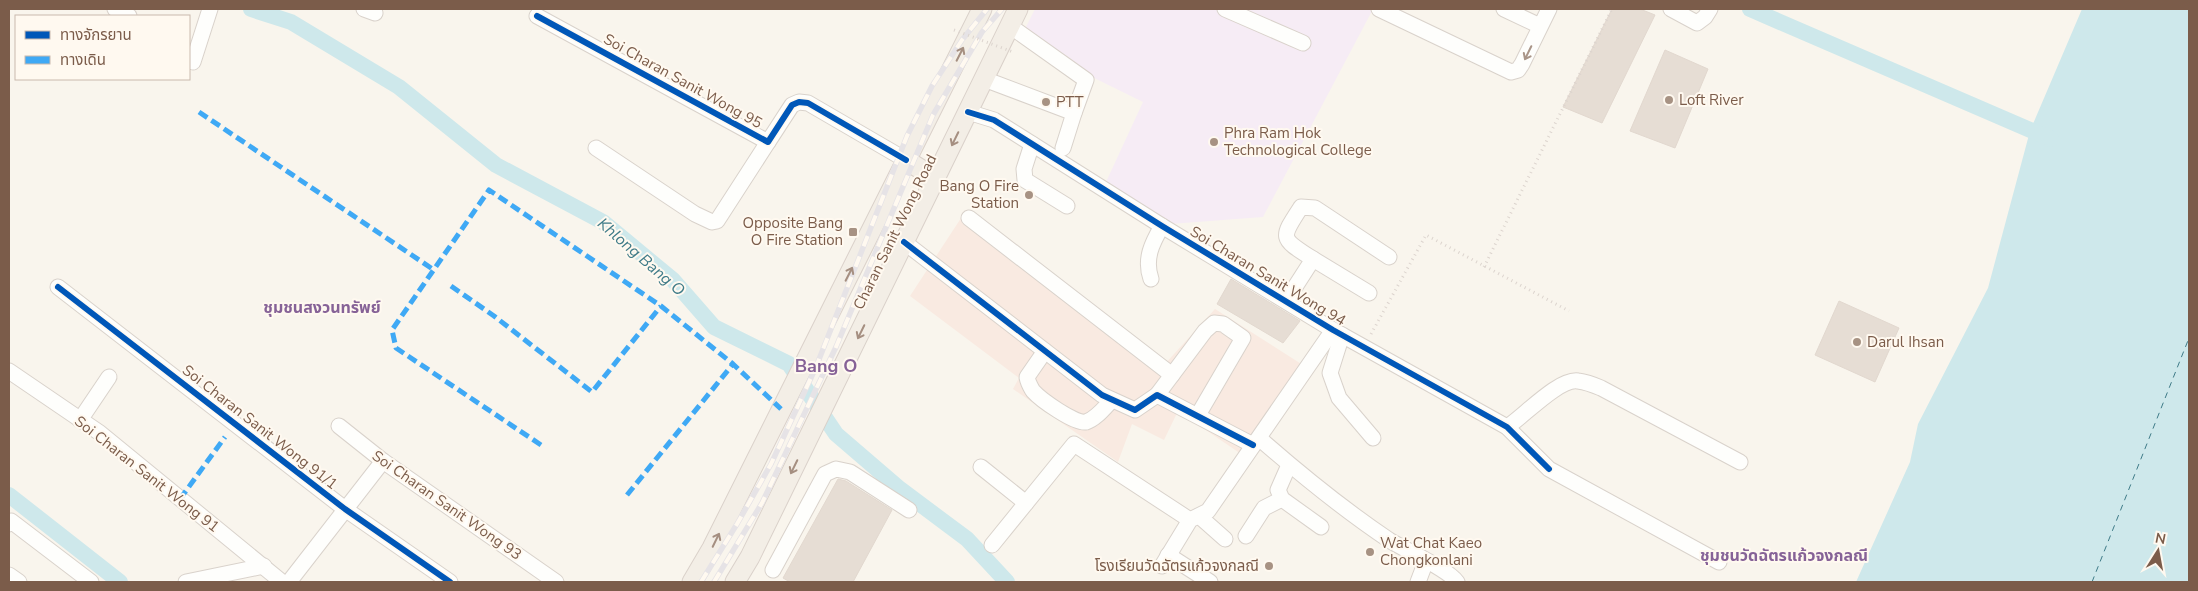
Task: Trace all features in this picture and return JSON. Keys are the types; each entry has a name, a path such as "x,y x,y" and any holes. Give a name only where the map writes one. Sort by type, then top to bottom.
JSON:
{"main road":[{"name":"Charan Sanit Wong Road","path":"735,582 750,557 816,424 1018,9"},
{"name":"Charan Sanit Wong Road","path":"692,582 712,548 792,385 938,97 979,10"},
{"path":"938,97 968,112"},
{"path":"906,160 935,178"}],"street":[{"path":"115,9 127,15"},
{"path":"193,54 210,9"},
{"path":"1225,9 1303,43"},
{"path":"1378,9 1511,72 1518,70 1522,64 1549,9"},
{"path":"1504,9 1540,26"},
{"path":"1671,9 1697,23 1706,17 1710,9"},
{"name":"Soi Charan Sanit Wong 95","path":"537,16 768,142 792,106 800,102 808,103 906,160"},
{"path":"1010,26 1086,80 1063,148"},
{"path":"984,79 1074,113"},
{"name":"Soi Charan Sanit Wong 94","path":"968,112 988,117 1162,226 1364,348 1508,427 1549,469 1719,562"},
{"path":"596,148 695,214 712,222 717,221 768,142"},
{"path":"1032,144 1024,169 1024,180 1067,206"},
{"path":"1369,293 1292,246 1285,230 1301,207 1315,208 1388,257"},
{"path":"969,218 1172,376"},
{"path":"1151,279 1147,269 1151,245 1162,226"},
{"path":"904,242 1102,396 1135,410 1157,395 1205,331 1214,323 1223,324 1243,338 1198,415"},
{"path":"1286,301 1313,259"},
{"name":"Soi Charan Sanit Wong 91/1","path":"58,287 346,509 450,582"},
{"path":"1338,332 1330,373 1339,398 1373,438"},
{"path":"1210,582 1165,561 1194,518 1208,511 1256,442 1338,332"},
{"path":"1045,351 1027,377 1029,385 1035,393 1072,419 1084,423 1093,419 1112,400"},
{"name":"Soi Charan Sanit Wong 91","path":"9,371 100,434 282,582"},
{"path":"80,420 109,377"},
{"path":"1508,427 1528,409 1560,386 1576,380 1601,388 1740,462"},
{"path":"1157,395 1256,442 1390,540 1457,582"},
{"name":"Soi Charan Sanit Wong 93","path":"339,426 382,461 556,582"},
{"path":"992,545 1074,444 1225,539"},
{"path":"289,582 382,461"},
{"path":"1289,465 1278,490 1282,499 1321,527"},
{"path":"981,467 1026,503"},
{"path":"773,570 825,474 836,469 850,472 909,510"},
{"path":"1246,536 1264,508 1282,499"},
{"path":"9,524 11,521 91,582"},
{"path":"1418,582 1426,561"},
{"path":"186,582 264,566"},
{"path":"9,575 19,582"}],"path":[{"path":"1484,266 1612,9"},
{"path":"954,30 1013,52"},
{"path":"1364,348 1426,235 1569,311"}],"shaded area":[{"name":"Phra Ram Hok Technological College","path":"1035,9 1367,9 1372,11 1263,217 1170,224 1106,182 1143,102 1019,41"},
{"path":"965,212 1164,365 1215,309 1306,367 1244,456 1178,411 1164,440 1132,424 1118,462 1013,389 1019,378 910,296"}],"water":[{"path":"2082,9 2189,9 2189,582 1856,582 1910,462 1918,424 1988,288 2030,131"}],"building":[{"path":"1612,9 1640,9 1655,15 1602,123 1563,107"},
{"name":"Loft River","path":"1665,50 1708,69 1675,148 1630,131"},
{"path":"1231,279 1300,321 1283,343 1217,304"},
{"name":"Darul Ihsan","path":"1839,301 1899,328 1875,382 1815,355"},
{"path":"838,479 846,481 892,510 853,582 790,582 783,578"}],"waterway":[{"name":"Khlong Bang O","path":"251,9 291,22 399,87 496,165 603,222 673,280 714,327 789,364 836,434 900,489 967,539 1007,582"},
{"path":"1750,9 2051,139"},
{"path":"9,495 120,582"}],"ferry route":[{"path":"2092,582 2189,338"}],"railway":[{"path":"701,582 771,464 816,367 907,136 932,86 962,40 987,9"},
{"path":"714,582 762,503 836,347 933,115 982,32 1002,9"}],"marked path":[{"path":"199,112 434,270"},
{"path":"541,445 396,348 392,330 489,190 661,306 733,364 781,409"},
{"path":"451,286 494,316 592,392 661,306"},
{"path":"627,495 733,364"},
{"path":"180,499 225,437"}],"cycle path":[{"path":"537,16 768,142 792,105 799,102 808,103 906,160"},
{"path":"968,112 994,120 1162,226 1333,330 1507,427 1549,469"},
{"path":"904,242 1102,395 1135,410 1157,395 1253,445"},
{"path":"58,287 345,509 450,582"}],"place":[{"name":"Loft River","path":"1669,100"},
{"name":"PTT","path":"1046,102"},
{"name":"Phra Ram Hok Technological College","path":"1214,142"},
{"name":"Bang O Fire Station","path":"1029,195"},
{"name":"Opposite Bang O Fire Station","path":"853,232"},
{"name":"Darul Ihsan","path":"1857,342"},
{"name":"Wat Chat Kaeo Chongkonlani","path":"1370,552"},
{"name":"โรงเรียนวัดฉัตรแก้วจงกลณี","path":"1269,566"}],"district":[{"name":"ชุมชนสงวนทรัพย์","path":"322,308"},
{"name":"Bang O","path":"826,366"},
{"name":"ชุมชนวัดฉัตรแก้วจงกลณี","path":"1784,556"}]}
